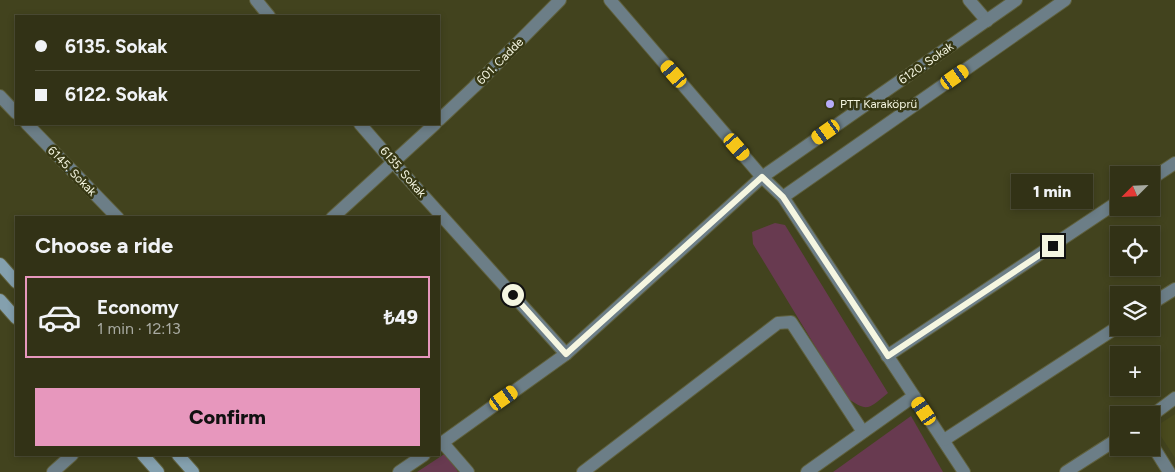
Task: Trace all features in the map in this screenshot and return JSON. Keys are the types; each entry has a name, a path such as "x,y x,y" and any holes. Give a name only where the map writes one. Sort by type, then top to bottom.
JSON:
{"street":[{"path":"256,0 268,15"},
{"name":"601. Cadde","path":"440,119 474,88 560,0"},
{"path":"610,0 762,177 783,197 964,472"},
{"path":"969,0 987,21"},
{"name":"6120. Sokak","path":"441,443 566,354 762,177 1016,0"},
{"path":"783,197 1065,0"},
{"path":"0,96 15,112"},
{"name":"6145. Sokak","path":"28,125 116,216"},
{"name":"6135. Sokak","path":"361,125 566,354"},
{"path":"334,216 434,125"},
{"path":"1160,173 1175,163"},
{"path":"888,356 1110,207"},
{"path":"0,264 15,281"},
{"path":"1160,298 1175,289"},
{"path":"0,300 15,317"},
{"path":"582,472 778,323 792,322 863,432"},
{"path":"944,440 1110,332"},
{"path":"807,472 914,396"},
{"path":"1160,409 1175,398"},
{"path":"441,443 468,472"},
{"path":"1066,472 1110,444"},
{"path":"53,472 71,456"},
{"path":"144,456 158,472"},
{"path":"179,456 193,472"},
{"path":"399,472 423,456"},
{"path":"1159,456 1169,472"}],"shaded area":[{"path":"775,223 785,225 888,393 872,406 864,407 846,397 753,244 752,232"},
{"path":"1175,414 1175,458 1160,435 1160,424"},
{"path":"911,416 943,472 833,472"},
{"path":"446,453 458,472 417,472"}],"place":[{"name":"PTT Karaköprü","path":"830,104"}],"route":[{"path":"513,295 566,354 762,177 783,197 888,356 1053,246"}]}
